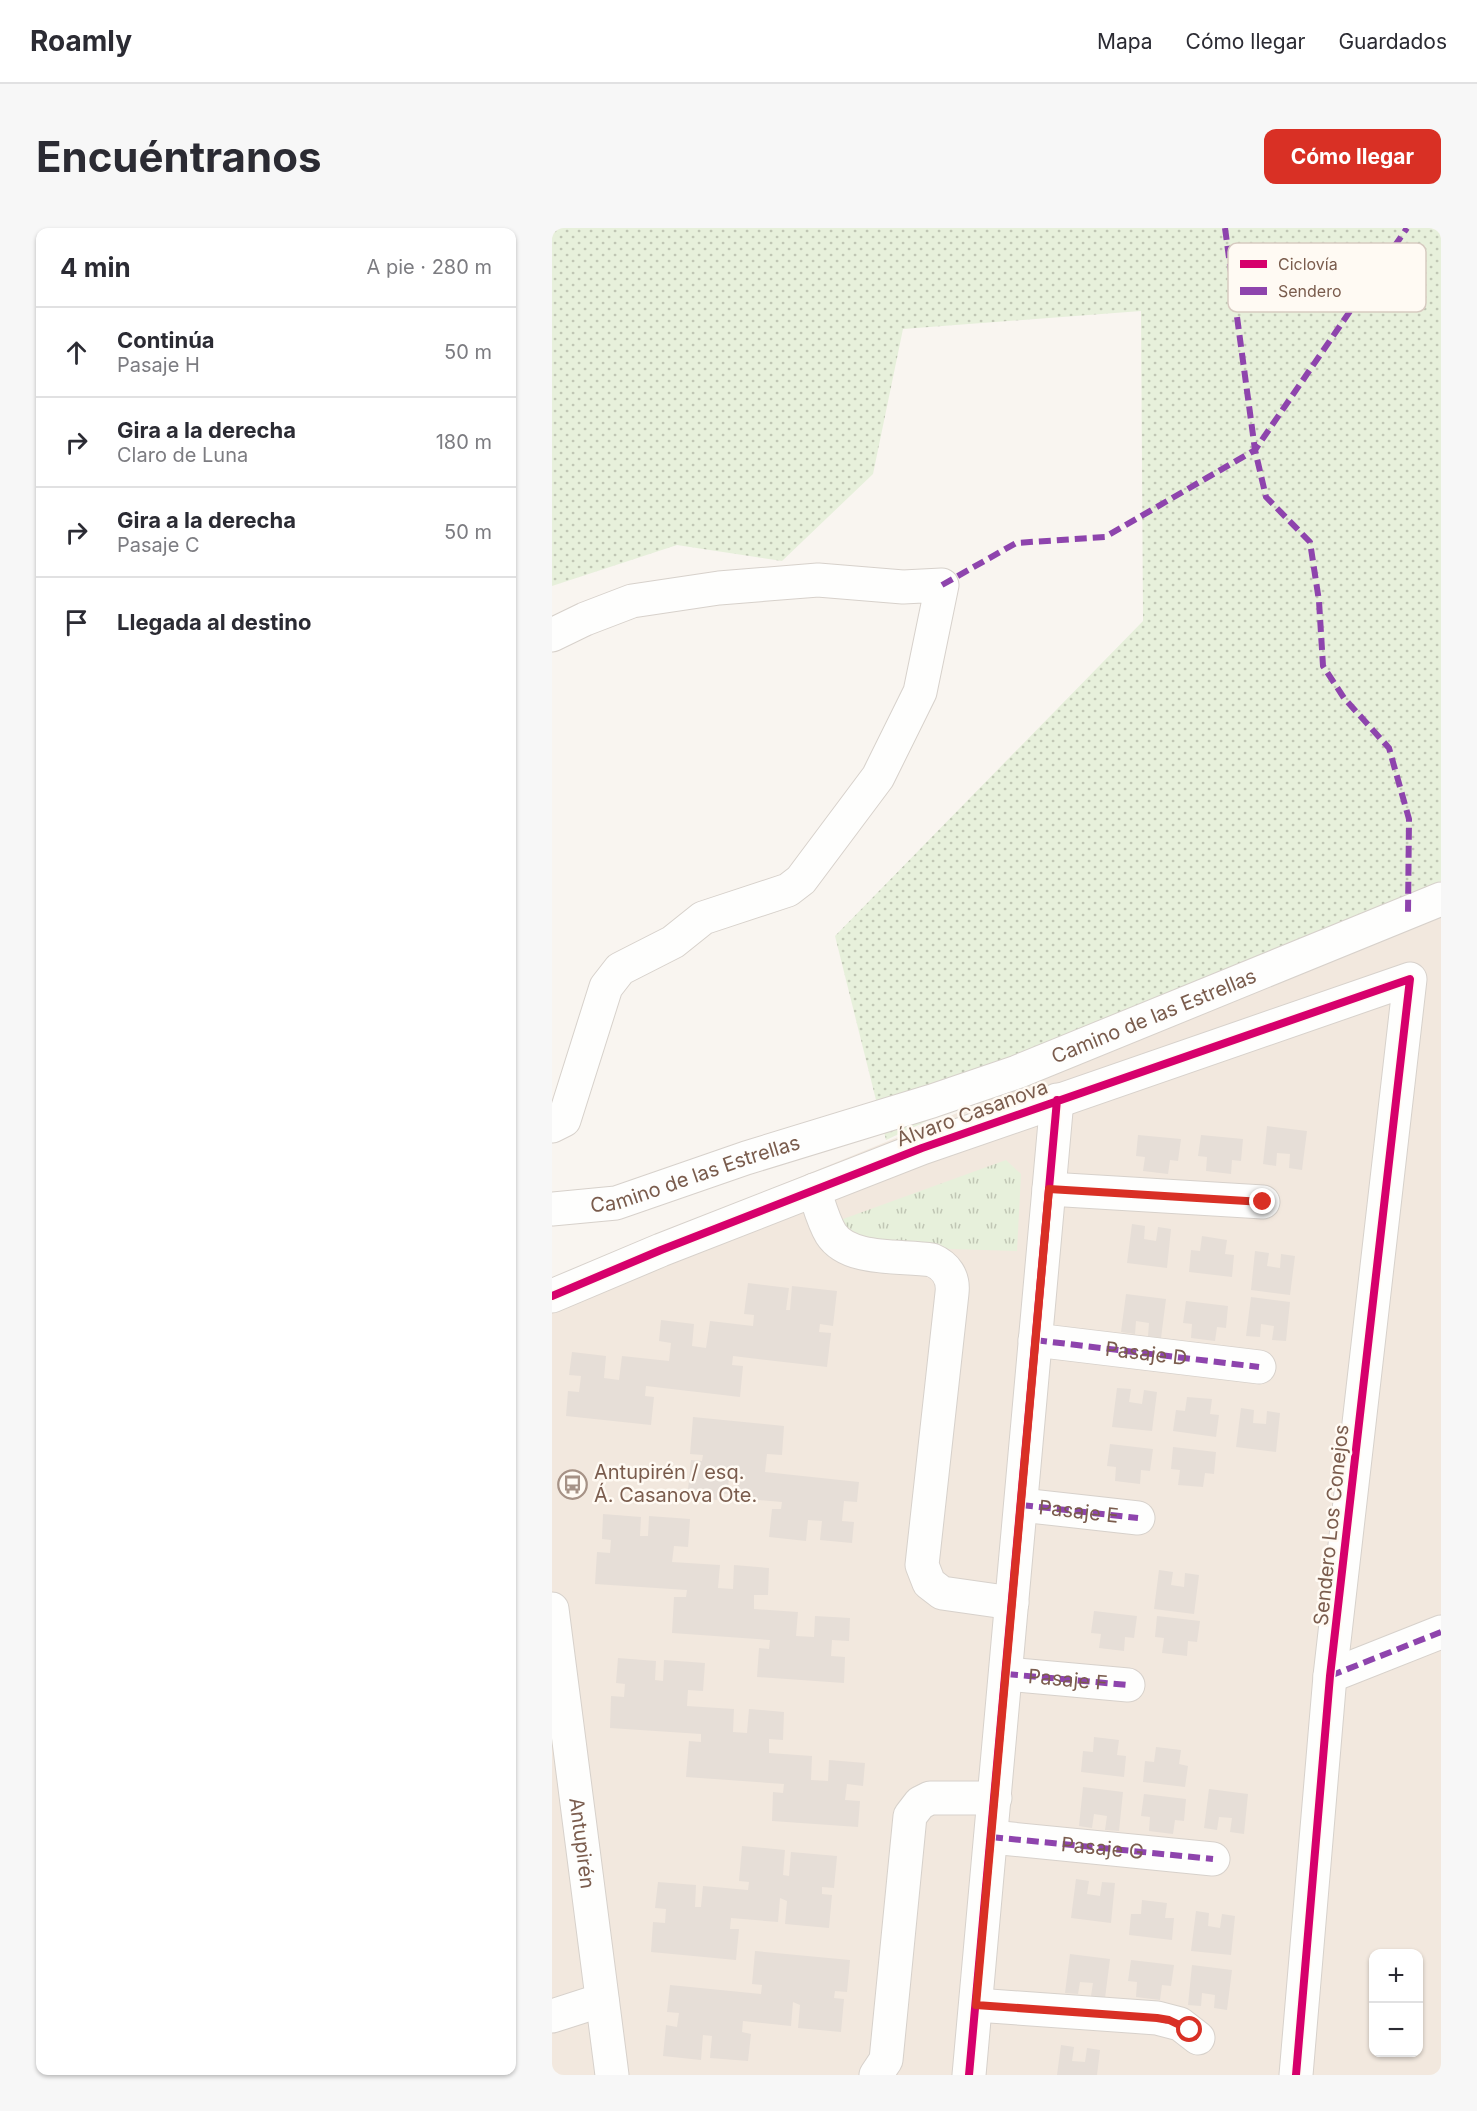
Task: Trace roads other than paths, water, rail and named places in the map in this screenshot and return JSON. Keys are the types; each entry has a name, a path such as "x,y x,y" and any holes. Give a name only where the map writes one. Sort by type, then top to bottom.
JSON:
{"street":[{"path":"552,635 585,619 632,601 719,588 818,580 903,587 942,585 920,692 878,777 801,880 788,890 703,918 673,942 620,969 606,987 564,1120 552,1126"},
{"name":"Camino de las Estrellas","path":"552,1209 616,1203 757,1154 932,1101 1017,1072 1441,899"},
{"name":"Álvaro Casanova","path":"552,1296 661,1250 922,1148 1410,979"},
{"name":"Sendero Los Conejos","path":"1296,2075 1330,1676 1410,979"},
{"path":"969,2075 1057,1100"},
{"path":"1049,1189 1263,1202"},
{"path":"814,1190 829,1232 846,1248 866,1254 932,1260 940,1264 951,1277 952,1293 922,1565 929,1583 942,1593 1012,1603"},
{"name":"Pasaje D","path":"1035,1340 1259,1367"},
{"name":"Pasaje E","path":"1021,1505 1138,1518"},
{"name":"Antupirén","path":"552,1609 612,2075"},
{"path":"1330,1676 1441,1632"},
{"name":"Pasaje F","path":"1006,1674 1128,1685"},
{"path":"876,2075 886,2060 910,1816 920,1803 930,1798 995,1798"},
{"name":"Pasaje G","path":"991,1837 1213,1859"},
{"path":"552,2016 602,2000"},
{"path":"976,2005 1157,2018 1180,2024 1198,2038"}],"place":[{"name":"Antupirén / esq. Á. Casanova Ote.","path":"573,1484"}]}
